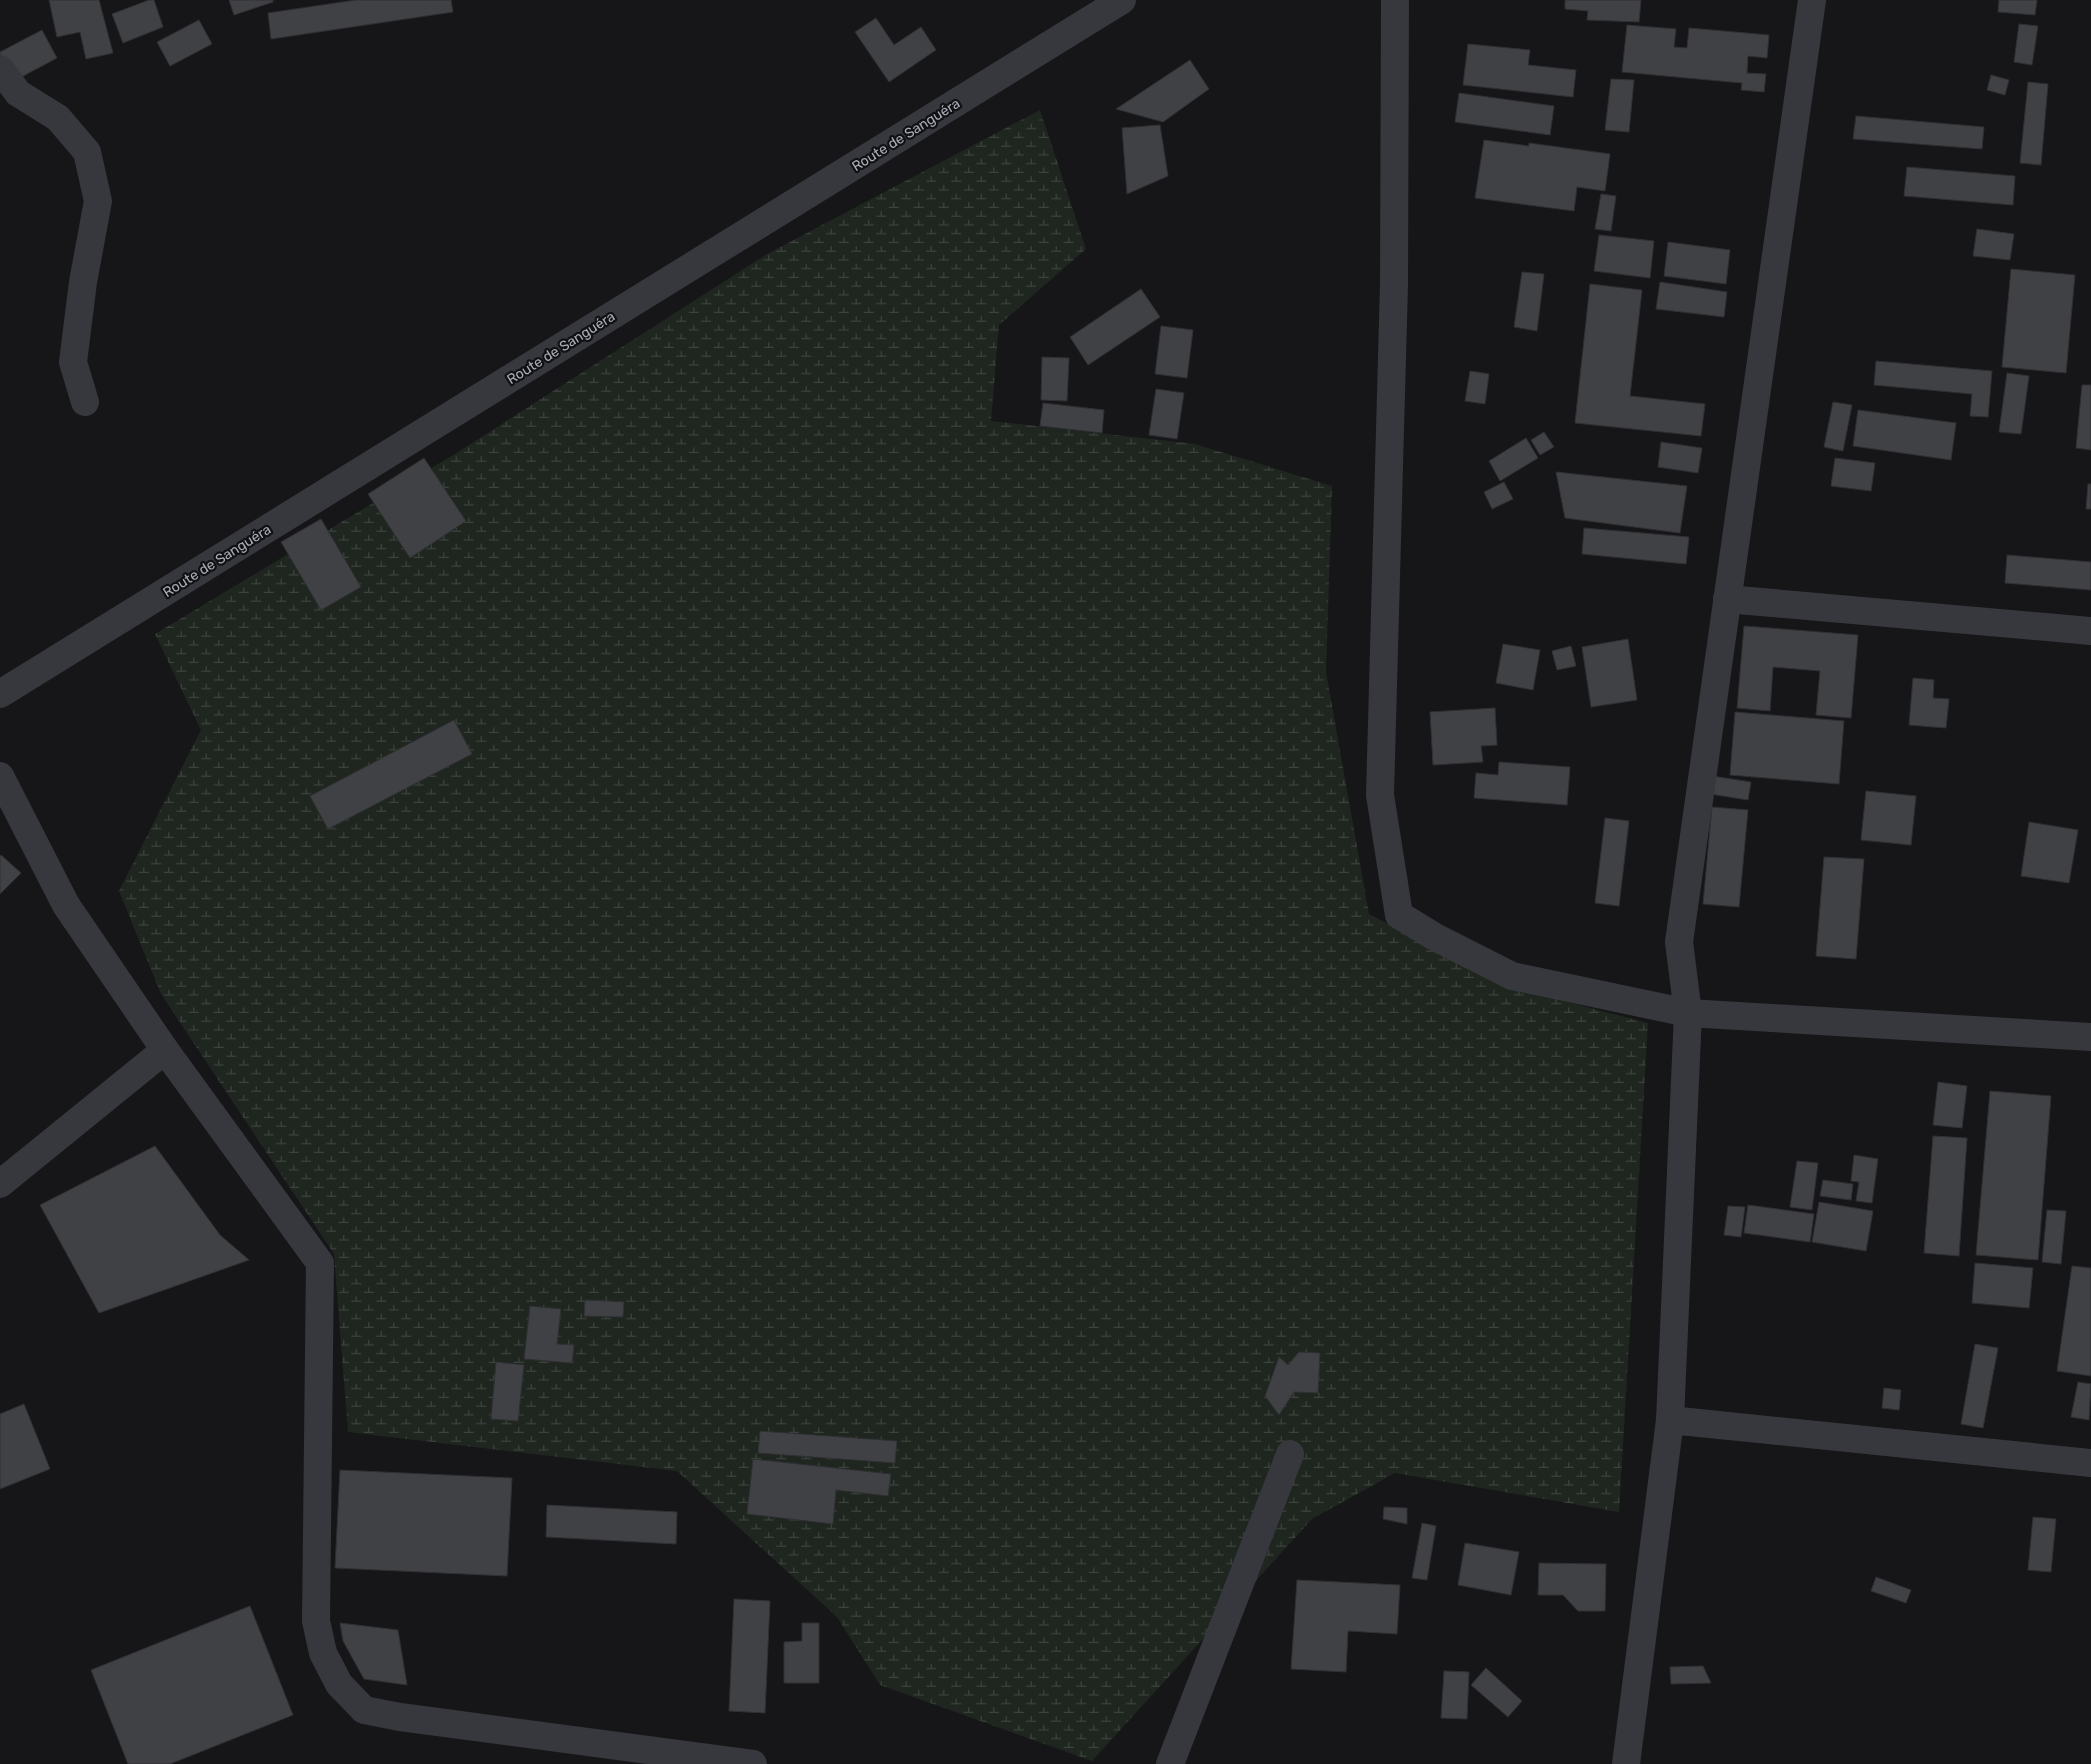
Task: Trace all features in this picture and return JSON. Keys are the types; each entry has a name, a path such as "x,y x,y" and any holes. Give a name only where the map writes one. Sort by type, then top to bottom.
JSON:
{"street":[{"name":"Route de Sanguéra","path":"0,694 1122,0"},
{"path":"1395,0 1394,284 1380,795 1399,915 1435,937 1512,976 1688,1013 2091,1037"},
{"path":"1626,1764 1670,1420 1688,1013 1680,942 1812,0"},
{"path":"0,69 18,94 58,118 87,152 98,201 83,282 73,362 85,402"},
{"path":"1727,599 2091,631"},
{"path":"0,776 66,905 165,1050 320,1263 316,1620 323,1653 339,1684 364,1710 400,1717 753,1764"},
{"path":"0,1184 165,1050"},
{"path":"1670,1420 2091,1463"},
{"path":"1170,1764 1290,1454"}],"green space":[{"path":"1040,110 1086,249 999,325 991,421 1195,444 1332,486 1326,672 1369,914 1521,990 1648,1023 1619,1512 1395,1473 1312,1519 1092,1761 880,1685 837,1617 677,1471 348,1432 334,1254 161,994 119,891 201,730 155,634 458,452 767,254"}],"building":[{"path":"49,0 99,0 113,53 86,59 80,32 57,37"},
{"path":"149,0 154,0 163,27 123,43 112,14"},
{"path":"229,0 273,0 273,2 234,15"},
{"path":"356,0 451,0 453,12 271,39 268,13"},
{"path":"1565,0 1641,0 1639,22 1587,20 1588,11 1565,9"},
{"path":"1999,0 2037,0 2035,15 1998,12"},
{"path":"876,18 894,45 921,27 936,50 889,82 855,32"},
{"path":"199,20 212,44 170,66 157,42"},
{"path":"2019,24 2038,26 2032,65 2014,62"},
{"path":"1627,25 1676,29 1674,47 1687,48 1689,28 1769,35 1767,58 1748,56 1747,73 1766,74 1764,92 1741,90 1742,83 1622,72"},
{"path":"42,30 57,58 12,82 0,59 0,52"},
{"path":"1468,44 1530,50 1528,65 1576,70 1573,97 1463,85"},
{"path":"1190,60 1209,89 1163,122 1116,109"},
{"path":"1991,75 2009,80 2005,95 1987,90"},
{"path":"1611,79 1634,80 1629,132 1605,130"},
{"path":"2028,82 2048,84 2041,165 2020,163"},
{"path":"1459,93 1554,106 1550,135 1455,122"},
{"path":"1856,116 1984,127 1982,149 1853,139"},
{"path":"1160,125 1168,176 1127,194 1122,128"},
{"path":"1484,140 1529,146 1529,143 1610,154 1605,191 1577,187 1574,211 1475,198"},
{"path":"1907,167 2015,176 2013,205 1904,196"},
{"path":"1601,194 1616,196 1611,231 1595,229"},
{"path":"1977,229 2014,234 2010,260 1973,256"},
{"path":"1599,235 1654,241 1650,278 1594,271"},
{"path":"1668,242 1730,250 1726,284 1664,276"},
{"path":"2011,269 2075,275 2066,373 2002,367"},
{"path":"1522,272 1544,274 1537,331 1514,327"},
{"path":"1660,282 1727,292 1724,317 1656,309"},
{"path":"1590,284 1642,290 1630,396 1705,404 1701,436 1575,423"},
{"path":"1141,289 1160,317 1088,365 1070,337"},
{"path":"1161,326 1193,330 1187,378 1155,374"},
{"path":"1042,357 1069,358 1067,401 1041,400"},
{"path":"1876,361 1992,371 1988,417 1970,416 1972,394 1874,385"},
{"path":"1470,371 1489,374 1485,404 1465,401"},
{"path":"2007,373 2029,376 2021,434 1999,432"},
{"path":"2082,385 2091,385 2091,450 2076,448"},
{"path":"1156,389 1184,393 1177,439 1149,435"},
{"path":"1833,402 1852,405 1843,451 1824,447"},
{"path":"1043,403 1104,410 1102,433 1040,426"},
{"path":"1858,410 1956,423 1951,460 1853,446"},
{"path":"1544,432 1554,447 1540,455 1531,440"},
{"path":"1526,438 1538,458 1500,481 1489,461"},
{"path":"1661,442 1702,448 1698,473 1658,467"},
{"path":"424,458 466,521 410,558 368,494"},
{"path":"1835,458 1875,463 1871,491 1831,486"},
{"path":"1556,472 1687,486 1680,533 1565,518"},
{"path":"1504,482 1513,499 1492,509 1484,492"},
{"path":"2088,484 2091,484 2091,509 2086,509"},
{"path":"321,519 361,587 321,610 281,542"},
{"path":"1584,528 1689,537 1686,564 1582,554"},
{"path":"2007,555 2091,562 2091,590 2005,583"},
{"path":"1744,626 1858,635 1851,718 1816,715 1820,671 1773,667 1770,711 1737,708"},
{"path":"1628,639 1637,700 1591,707 1582,647"},
{"path":"1503,644 1540,650 1533,690 1496,683"},
{"path":"1571,646 1576,666 1557,670 1552,651"},
{"path":"1913,678 1934,680 1933,698 1949,699 1946,728 1909,725"},
{"path":"1495,708 1497,745 1481,746 1483,762 1433,765 1430,712"},
{"path":"1735,712 1844,721 1839,784 1730,775"},
{"path":"454,720 472,754 328,829 310,796"},
{"path":"1499,762 1570,767 1567,805 1474,798 1476,773 1498,775"},
{"path":"1712,776 1751,782 1748,800 1710,794"},
{"path":"1866,791 1916,796 1911,845 1861,840"},
{"path":"1712,807 1748,810 1739,907 1703,904"},
{"path":"1605,818 1629,821 1619,906 1595,903"},
{"path":"2029,822 2078,830 2069,883 2021,876"},
{"path":"0,856 21,873 0,894"},
{"path":"1824,857 1864,859 1856,959 1816,956"},
{"path":"1938,1082 1967,1086 1962,1128 1933,1125"},
{"path":"1990,1091 2051,1096 2038,1260 1976,1255"},
{"path":"1933,1136 1967,1138 1959,1256 1924,1253"},
{"path":"155,1146 220,1235 249,1260 99,1313 40,1205"},
{"path":"1854,1155 1878,1159 1872,1203 1856,1201 1859,1182 1851,1181"},
{"path":"1797,1161 1818,1163 1812,1210 1790,1207"},
{"path":"1823,1180 1853,1184 1851,1200 1820,1196"},
{"path":"1819,1202 1873,1211 1866,1251 1812,1242"},
{"path":"1748,1205 1814,1214 1810,1242 1744,1233"},
{"path":"1728,1206 1745,1207 1741,1237 1724,1235"},
{"path":"2047,1210 2066,1211 2061,1264 2042,1262"},
{"path":"1975,1263 2033,1268 2029,1308 1972,1303"},
{"path":"2072,1266 2091,1268 2091,1376 2057,1371"},
{"path":"585,1300 624,1302 623,1317 584,1316"},
{"path":"530,1306 561,1309 557,1344 574,1345 572,1363 524,1359"},
{"path":"1975,1344 1998,1348 1983,1428 1961,1424"},
{"path":"1299,1352 1320,1353 1318,1393 1294,1392 1279,1415 1265,1396 1279,1357 1288,1365"},
{"path":"496,1362 524,1365 518,1421 491,1419"},
{"path":"2078,1382 2091,1384 2089,1420 2071,1417"},
{"path":"1884,1388 1901,1390 1899,1410 1882,1408"},
{"path":"24,1404 50,1469 0,1489 0,1414"},
{"path":"760,1431 897,1441 895,1463 758,1453"},
{"path":"753,1459 891,1474 888,1496 836,1490 833,1524 747,1514"},
{"path":"340,1470 512,1478 507,1576 335,1568"},
{"path":"547,1505 677,1512 676,1544 546,1537"},
{"path":"1384,1507 1407,1508 1407,1524 1383,1519"},
{"path":"2033,1517 2056,1519 2051,1572 2028,1570"},
{"path":"1422,1523 1436,1526 1427,1580 1412,1578"},
{"path":"1465,1543 1519,1552 1511,1595 1458,1585"},
{"path":"1539,1563 1606,1564 1605,1611 1578,1611 1563,1595 1538,1595"},
{"path":"1876,1577 1911,1590 1906,1603 1871,1591"},
{"path":"1297,1580 1400,1585 1397,1634 1348,1631 1346,1672 1291,1669"},
{"path":"734,1599 770,1601 765,1713 729,1711"},
{"path":"250,1606 293,1715 170,1764 128,1764 91,1670"},
{"path":"340,1623 398,1630 407,1685 364,1679 343,1641"},
{"path":"802,1623 819,1623 819,1683 784,1683 784,1642 802,1641"},
{"path":"1703,1666 1711,1683 1671,1684 1670,1667"},
{"path":"1486,1668 1522,1701 1508,1717 1471,1685"},
{"path":"1444,1671 1469,1672 1467,1719 1441,1718"}]}
